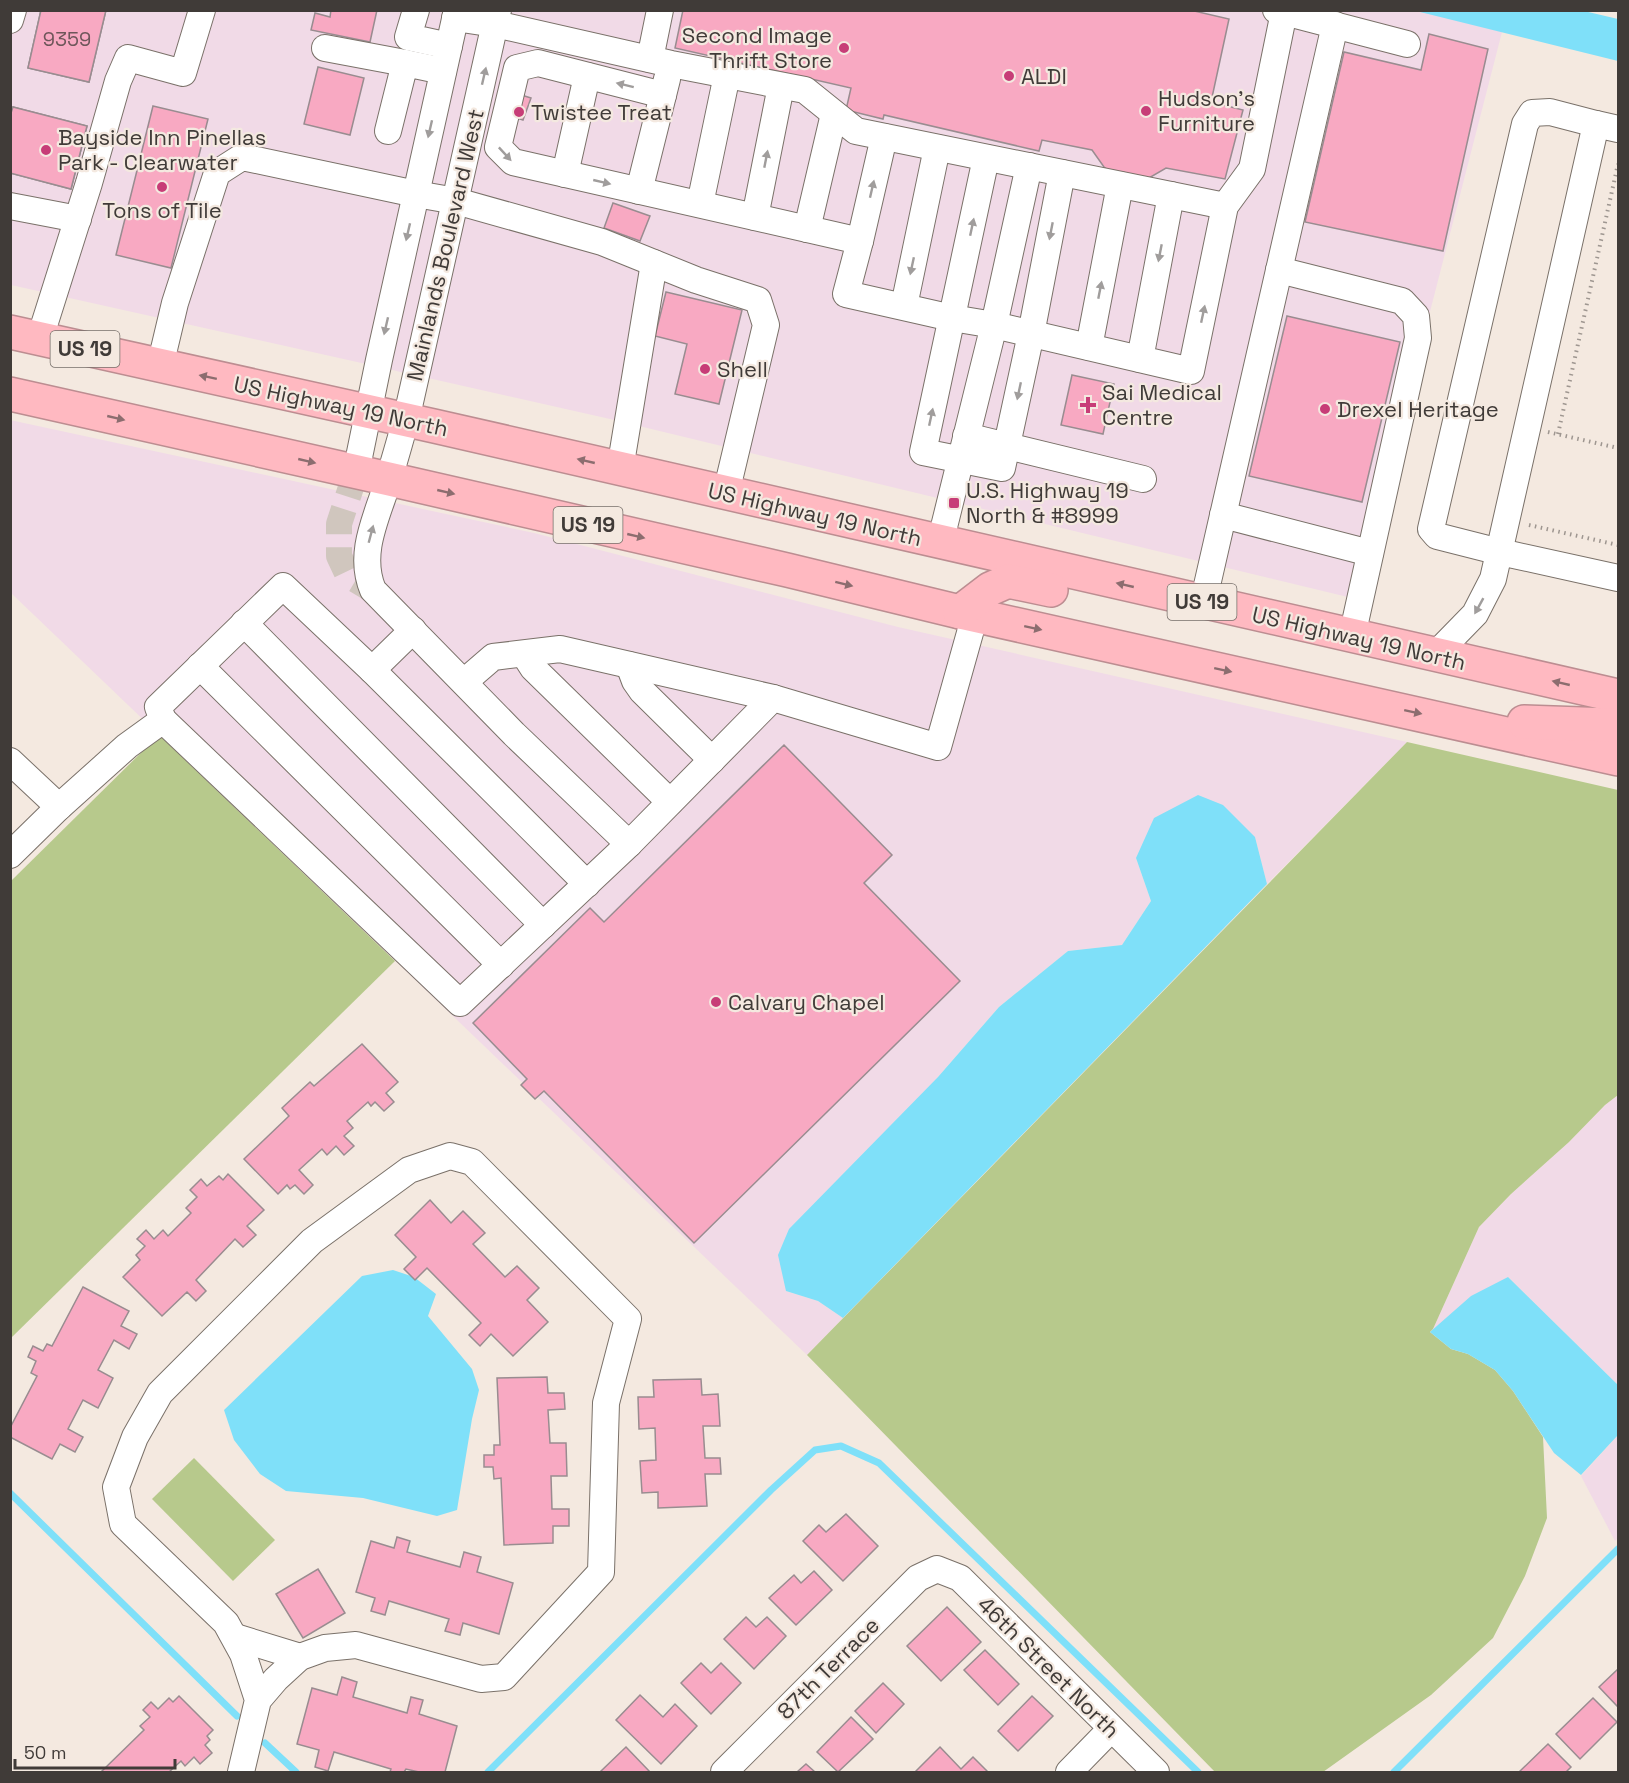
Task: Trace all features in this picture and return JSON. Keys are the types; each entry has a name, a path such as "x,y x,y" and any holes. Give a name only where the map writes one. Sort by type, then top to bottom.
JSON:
{"highway":[{"name":"US Highway 19 North","path":"25,335 1618,696"},
{"name":"US 19","path":"10,394 389,479 968,614 1618,759"},
{"path":"968,614 990,589 1008,581 1343,654 1422,652"},
{"path":"1448,720 1618,727"}],"street":[{"path":"10,20 13,10"},
{"path":"25,335 78,219 118,81 128,58 183,73 202,10"},
{"path":"416,10 408,37 449,46"},
{"path":"639,191 663,94 660,62 660,10"},
{"path":"884,137 846,294 1191,371 1225,206 1252,168 1280,11 1407,44"},
{"path":"456,14 497,17 660,62 805,90 856,131 1225,206"},
{"name":"Mainlands Boulevard West","path":"356,472 456,14"},
{"name":"Mainlands Boulevard West","path":"413,630 373,590 369,580 368,544 406,420 497,17"},
{"path":"1203,603 1335,25"},
{"path":"325,48 443,71"},
{"path":"388,131 405,63"},
{"path":"663,94 537,63 517,68 498,147 513,162 860,241"},
{"path":"700,204 728,75"},
{"path":"565,174 587,76"},
{"path":"755,217 781,86"},
{"path":"1422,652 1475,614 1506,554 1607,127 1550,112 1532,112 1525,124 1431,529 1437,536 1506,554 1618,578"},
{"path":"807,229 834,114"},
{"path":"903,306 937,148"},
{"path":"160,366 175,303 217,173 242,157 456,201 602,242 696,280 758,300 766,325 726,494"},
{"path":"986,158 923,452 1007,446 1143,479"},
{"path":"940,543 994,326 1029,166"},
{"path":"1007,446 1062,173"},
{"path":"1089,347 1120,185"},
{"path":"1140,359 1171,195"},
{"path":"10,206 78,219"},
{"path":"620,469 654,263"},
{"path":"1279,270 1402,301 1416,316 1418,338 1352,636"},
{"path":"1223,515 1370,554"},
{"path":"587,884 372,670 283,586 158,707 163,720 460,1003 587,884 629,844 773,698"},
{"path":"464,682 493,657 560,649 773,698 938,747 968,614"},
{"path":"244,623 543,925"},
{"path":"372,670 413,630 514,734 629,844"},
{"path":"524,654 533,668 670,802"},
{"path":"629,665 642,691 712,760"},
{"path":"200,666 501,964"},
{"path":"10,855 126,746 163,720"},
{"path":"10,761 59,807"},
{"path":"241,1773 258,1700 300,1657 325,1648 356,1645 481,1678 504,1677 602,1572 606,1403 628,1319 472,1162 450,1155 409,1170 312,1241 160,1393 135,1437 116,1487 123,1524 226,1623 243,1654 258,1700"},
{"name":"46th Street North","path":"937,1569 960,1578 1156,1773"},
{"name":"87th Terrace","path":"724,1773 918,1578 937,1569"},
{"path":"235,1637 300,1657"},
{"path":"1068,1773 1111,1729"}],"path":[{"path":"1558,434 1618,164"},
{"path":"1540,430 1618,448"},
{"path":"1506,554 1520,523 1618,545"}],"shaded area":[{"path":"1416,10 1502,32 1356,599 610,419 428,378 511,11"},
{"path":"11,11 444,11 366,364 11,285"},
{"path":"469,11 486,11 404,373 389,369"},
{"path":"10,420 534,533 898,627 1407,742 1267,884 1255,837 1136,858 1151,901 1122,945 1068,951 999,1007 938,1077 786,1291 818,1301 843,1318 807,1355 11,593"},
{"path":"1618,1095 1618,1385 1508,1277 1433,1329 1479,1227 1511,1194"},
{"path":"1618,1435 1618,1538 1615,1541 1581,1476"}],"green space":[{"path":"159,735 395,961 11,1338 11,881"},
{"path":"1407,742 1618,790 1618,1095 1511,1194 1479,1227 1430,1332 1451,1349 1468,1354 1495,1370 1513,1391 1543,1437 1547,1518 1525,1576 1493,1638 1431,1695 1323,1772 1215,1772 807,1355"},
{"path":"194,1458 275,1540 233,1581 152,1499"}],"water":[{"path":"1416,11 1584,11 1618,19 1618,61"},
{"path":"1198,795 1223,805 1255,837 1267,884 843,1318 818,1301 786,1291 778,1255 789,1229 938,1077 999,1007 1068,951 1122,945 1151,901 1136,858 1154,818"},
{"path":"393,1270 414,1277 436,1294 428,1316 472,1369 479,1390 457,1510 437,1516 363,1498 286,1491 260,1474 234,1440 224,1410 362,1276"},
{"path":"1508,1277 1618,1385 1618,1435 1581,1475 1554,1453 1513,1391 1495,1370 1468,1354 1451,1349 1430,1332 1471,1296"}],"building":[{"name":"Bayside Inn Pinellas Park - Clearwater","path":"41,10 106,10 89,82 28,68"},
{"name":"Bayside Inn Pinellas Park - Clearwater","path":"41,10 106,10 89,82 28,68"},
{"path":"331,10 377,10 370,42 311,30 315,13 330,17"},
{"path":"683,10 1190,10 1229,19 1211,102 1243,110 1225,179 1166,168 1149,178 1114,174 1104,167 1092,150 1042,140 1039,151 884,115 883,119 846,110 851,88 675,48"},
{"path":"1429,34 1488,49 1443,251 1305,222 1344,52 1421,70"},
{"path":"318,67 364,78 350,135 304,124"},
{"path":"515,93 531,98 523,120 508,115"},
{"name":"Tons of Tile","path":"153,106 208,119 171,268 116,255"},
{"name":"Bayside Inn Pinellas Park - Clearwater","path":"13,107 87,126 71,189 10,173 10,116"},
{"name":"Bayside Inn Pinellas Park - Clearwater","path":"13,107 87,126 71,189 10,173 10,116"},
{"path":"613,203 650,216 640,241 604,228"},
{"name":"Shell","path":"666,292 742,310 719,404 675,394 687,344 655,336"},
{"name":"Drexel Heritage","path":"1287,316 1400,342 1362,502 1249,476"},
{"name":"Sai Medical Centre","path":"1072,375 1114,384 1103,434 1061,425"},
{"name":"Calvary Chapel","path":"784,745 892,855 864,883 960,981 694,1243 544,1091 535,1099 521,1085 527,1079 473,1023 590,908 604,922"},
{"path":"362,1044 398,1082 386,1093 394,1102 384,1111 375,1102 371,1106 368,1102 347,1121 353,1128 344,1136 354,1146 344,1155 336,1146 327,1155 322,1149 299,1170 313,1185 304,1194 295,1185 290,1189 287,1185 278,1194 244,1159 289,1116 282,1108 310,1082 314,1086"},
{"path":"228,1174 264,1210 247,1226 256,1235 243,1247 235,1239 196,1280 206,1291 196,1301 187,1292 162,1316 123,1277 140,1260 136,1255 145,1246 137,1239 146,1230 154,1239 163,1230 168,1236 191,1213 186,1208 197,1197 190,1190 201,1179 207,1186 219,1176 223,1180"},
{"path":"430,1200 451,1223 463,1211 485,1233 473,1244 505,1277 517,1266 539,1288 527,1300 548,1322 513,1356 491,1334 480,1346 469,1335 481,1323 427,1268 415,1280 404,1269 416,1257 395,1235"},
{"path":"83,1287 129,1311 121,1326 137,1334 129,1349 114,1340 98,1370 113,1378 98,1408 83,1400 68,1429 83,1437 75,1452 60,1444 52,1459 10,1437 10,1428 37,1376 31,1373 36,1361 28,1357 33,1346 43,1351 47,1344 52,1346"},
{"path":"547,1377 548,1393 564,1393 565,1409 548,1410 550,1443 566,1443 567,1476 551,1476 552,1509 569,1509 569,1526 553,1526 553,1543 504,1545 501,1478 494,1479 493,1467 484,1467 484,1455 494,1455 494,1445 500,1445 497,1378"},
{"path":"701,1379 702,1395 718,1394 720,1426 703,1426 705,1458 720,1458 721,1474 705,1474 707,1506 658,1508 658,1492 642,1493 640,1461 656,1460 655,1428 639,1429 638,1397 654,1397 653,1380"},
{"path":"846,1514 878,1546 843,1581 803,1541 819,1525 826,1532"},
{"path":"397,1537 410,1541 407,1552 460,1567 464,1552 481,1557 477,1572 513,1583 499,1634 463,1623 460,1635 445,1631 449,1619 389,1601 385,1615 371,1611 375,1598 356,1592 371,1541 394,1548"},
{"path":"318,1569 345,1613 303,1638 276,1594"},
{"path":"814,1571 832,1590 796,1625 769,1598 794,1575 801,1583"},
{"path":"947,1607 981,1642 941,1681 907,1646"},
{"path":"746,1617 756,1627 767,1617 786,1636 754,1669 724,1639"},
{"path":"985,1650 1019,1684 998,1705 964,1670"},
{"path":"701,1663 711,1673 721,1663 741,1683 711,1714 681,1683"},
{"path":"1618,1669 1618,1707 1599,1687"},
{"path":"342,1677 357,1682 353,1697 407,1713 411,1697 423,1700 419,1714 457,1726 445,1772 419,1772 406,1769 404,1772 390,1772 391,1769 334,1752 328,1771 315,1767 319,1750 297,1744 312,1688 337,1695"},
{"path":"883,1683 904,1704 876,1733 855,1711"},
{"path":"640,1695 663,1717 675,1704 697,1726 661,1764 616,1720"},
{"path":"179,1696 213,1730 207,1736 210,1740 205,1745 212,1753 200,1764 194,1757 185,1766 181,1761 169,1772 101,1772 144,1730 140,1726 150,1717 143,1710 151,1702 158,1709 169,1698 173,1702"},
{"path":"1032,1696 1053,1716 1018,1751 998,1731"},
{"path":"1593,1698 1617,1722 1580,1759 1556,1734"},
{"path":"851,1717 873,1739 838,1772 817,1752"},
{"path":"1548,1744 1571,1767 1566,1772 1519,1772"},
{"path":"626,1747 650,1772 600,1772"},
{"path":"940,1747 961,1769 973,1757 988,1772 917,1772"},
{"path":"806,1764 815,1772 797,1772"}],"waterway":[{"path":"488,1772 771,1490 815,1450 841,1446 879,1463 1198,1772"},
{"path":"10,1493 237,1716"},
{"path":"1394,1772 1618,1549"},
{"path":"265,1743 296,1772"}],"tunnel":[{"path":"356,472 339,524 339,556 348,575 373,590"}],"place":[{"name":"Second Image Thrift Store","path":"844,48"},
{"name":"ALDI","path":"1009,76"},
{"name":"Hudson's Furniture","path":"1146,111"},
{"name":"Twistee Treat","path":"519,112"},
{"name":"Bayside Inn Pinellas Park - Clearwater","path":"46,150"},
{"name":"Tons of Tile","path":"162,187"},
{"name":"Shell","path":"705,369"},
{"name":"Sai Medical Centre","path":"1088,405"},
{"name":"Drexel Heritage","path":"1325,409"},
{"name":"U.S. Highway 19 North & #8999","path":"954,503"},
{"name":"Calvary Chapel","path":"716,1002"}]}
